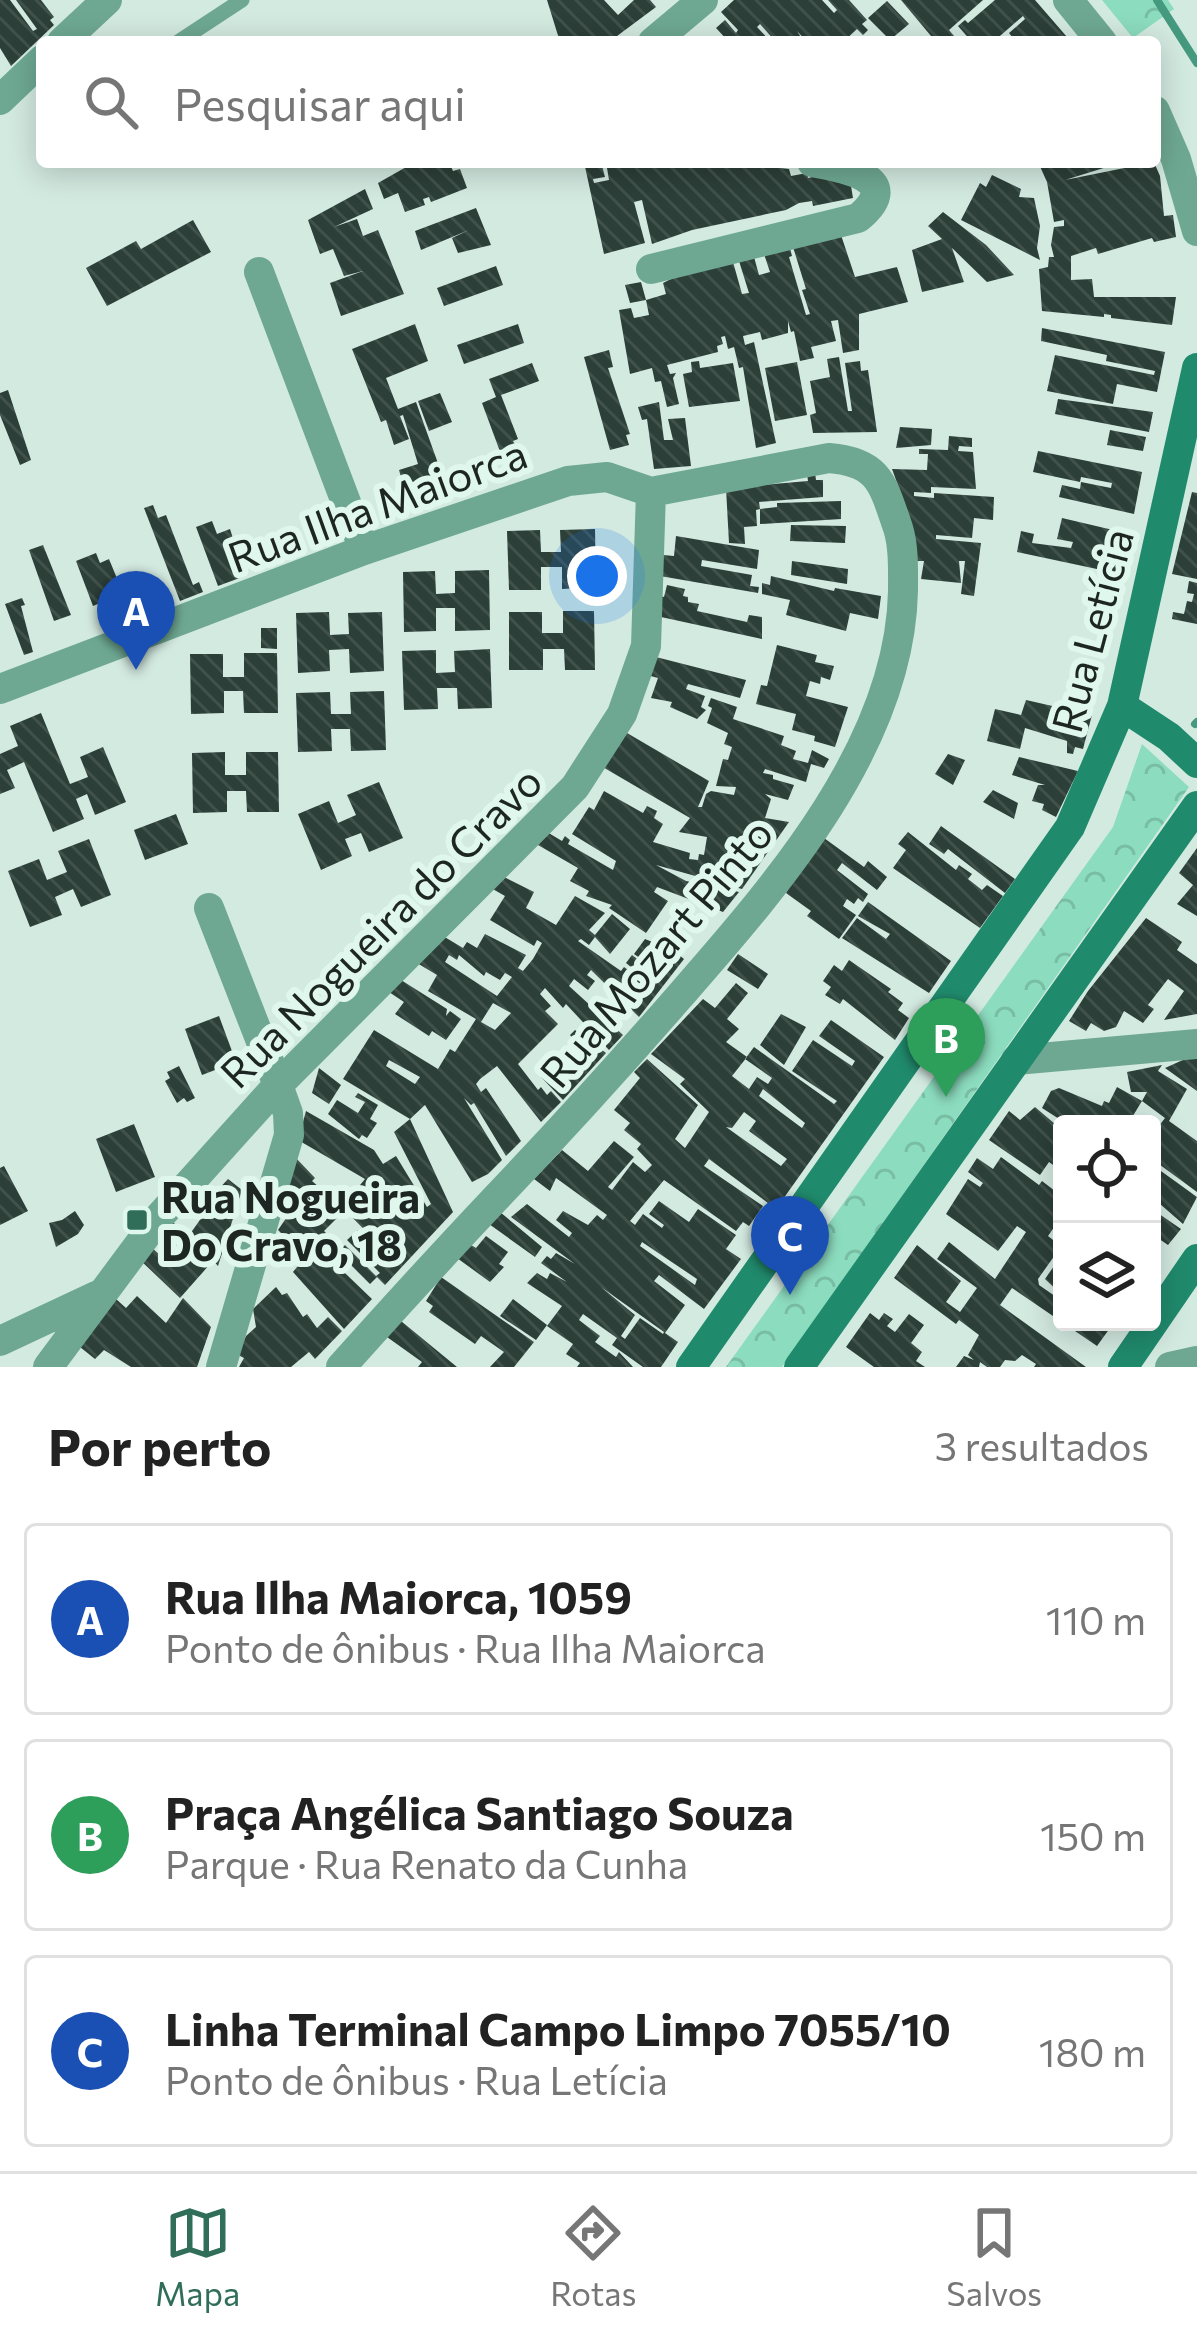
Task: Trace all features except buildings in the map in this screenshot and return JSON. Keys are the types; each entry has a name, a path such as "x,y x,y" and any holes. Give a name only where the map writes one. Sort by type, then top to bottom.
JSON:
{"street":[{"path":"68,36 107,0"},
{"path":"660,36 703,0"},
{"path":"1068,0 1097,36"},
{"path":"0,100 36,66"},
{"path":"1161,125 1197,231"},
{"path":"651,269 858,218 870,208 874,188 869,178 845,168"},
{"path":"259,272 364,550"},
{"name":"Rua Letícia","path":"692,1367 1070,827 1122,706 1197,368"},
{"name":"Rua Mozart Pinto","path":"341,1367 591,1098 767,897 836,795 880,702 903,617 903,575 901,536 872,469 854,460 830,458 651,492"},
{"name":"Rua Ilha Maiorca","path":"0,689 511,497 568,481 607,477 651,492"},
{"name":"Rua Nogueira do Cravo","path":"48,1367 161,1215 278,1085 575,787 622,714 646,646 651,492"},
{"path":"1122,706 1169,737 1197,763"},
{"path":"799,1367 1197,806"},
{"path":"209,908 278,1085 289,1136 221,1367"},
{"path":"1016,1060 1197,1044"},
{"path":"1123,1367 1197,1259"},
{"path":"0,1341 101,1294"},
{"path":"1170,1367 1197,1360"}],"lane":[{"path":"187,36 242,0"}],"green space":[{"path":"1102,0 1168,0 1174,9 1131,36"},
{"path":"1142,744 1189,787 782,1367 726,1367 1113,827"}],"waterway":[{"path":"1157,0 1197,63"}],"place":[{"name":"Rua Ilha Maiorca, 1059","path":"136,670"},
{"name":"Praça Angélica Santiago Souza","path":"946,1097"},
{"name":"Rua Nogueira Do Cravo, 18","path":"137,1220"},
{"name":"Linha Terminal Campo Limpo 7055/10","path":"790,1295"}]}
